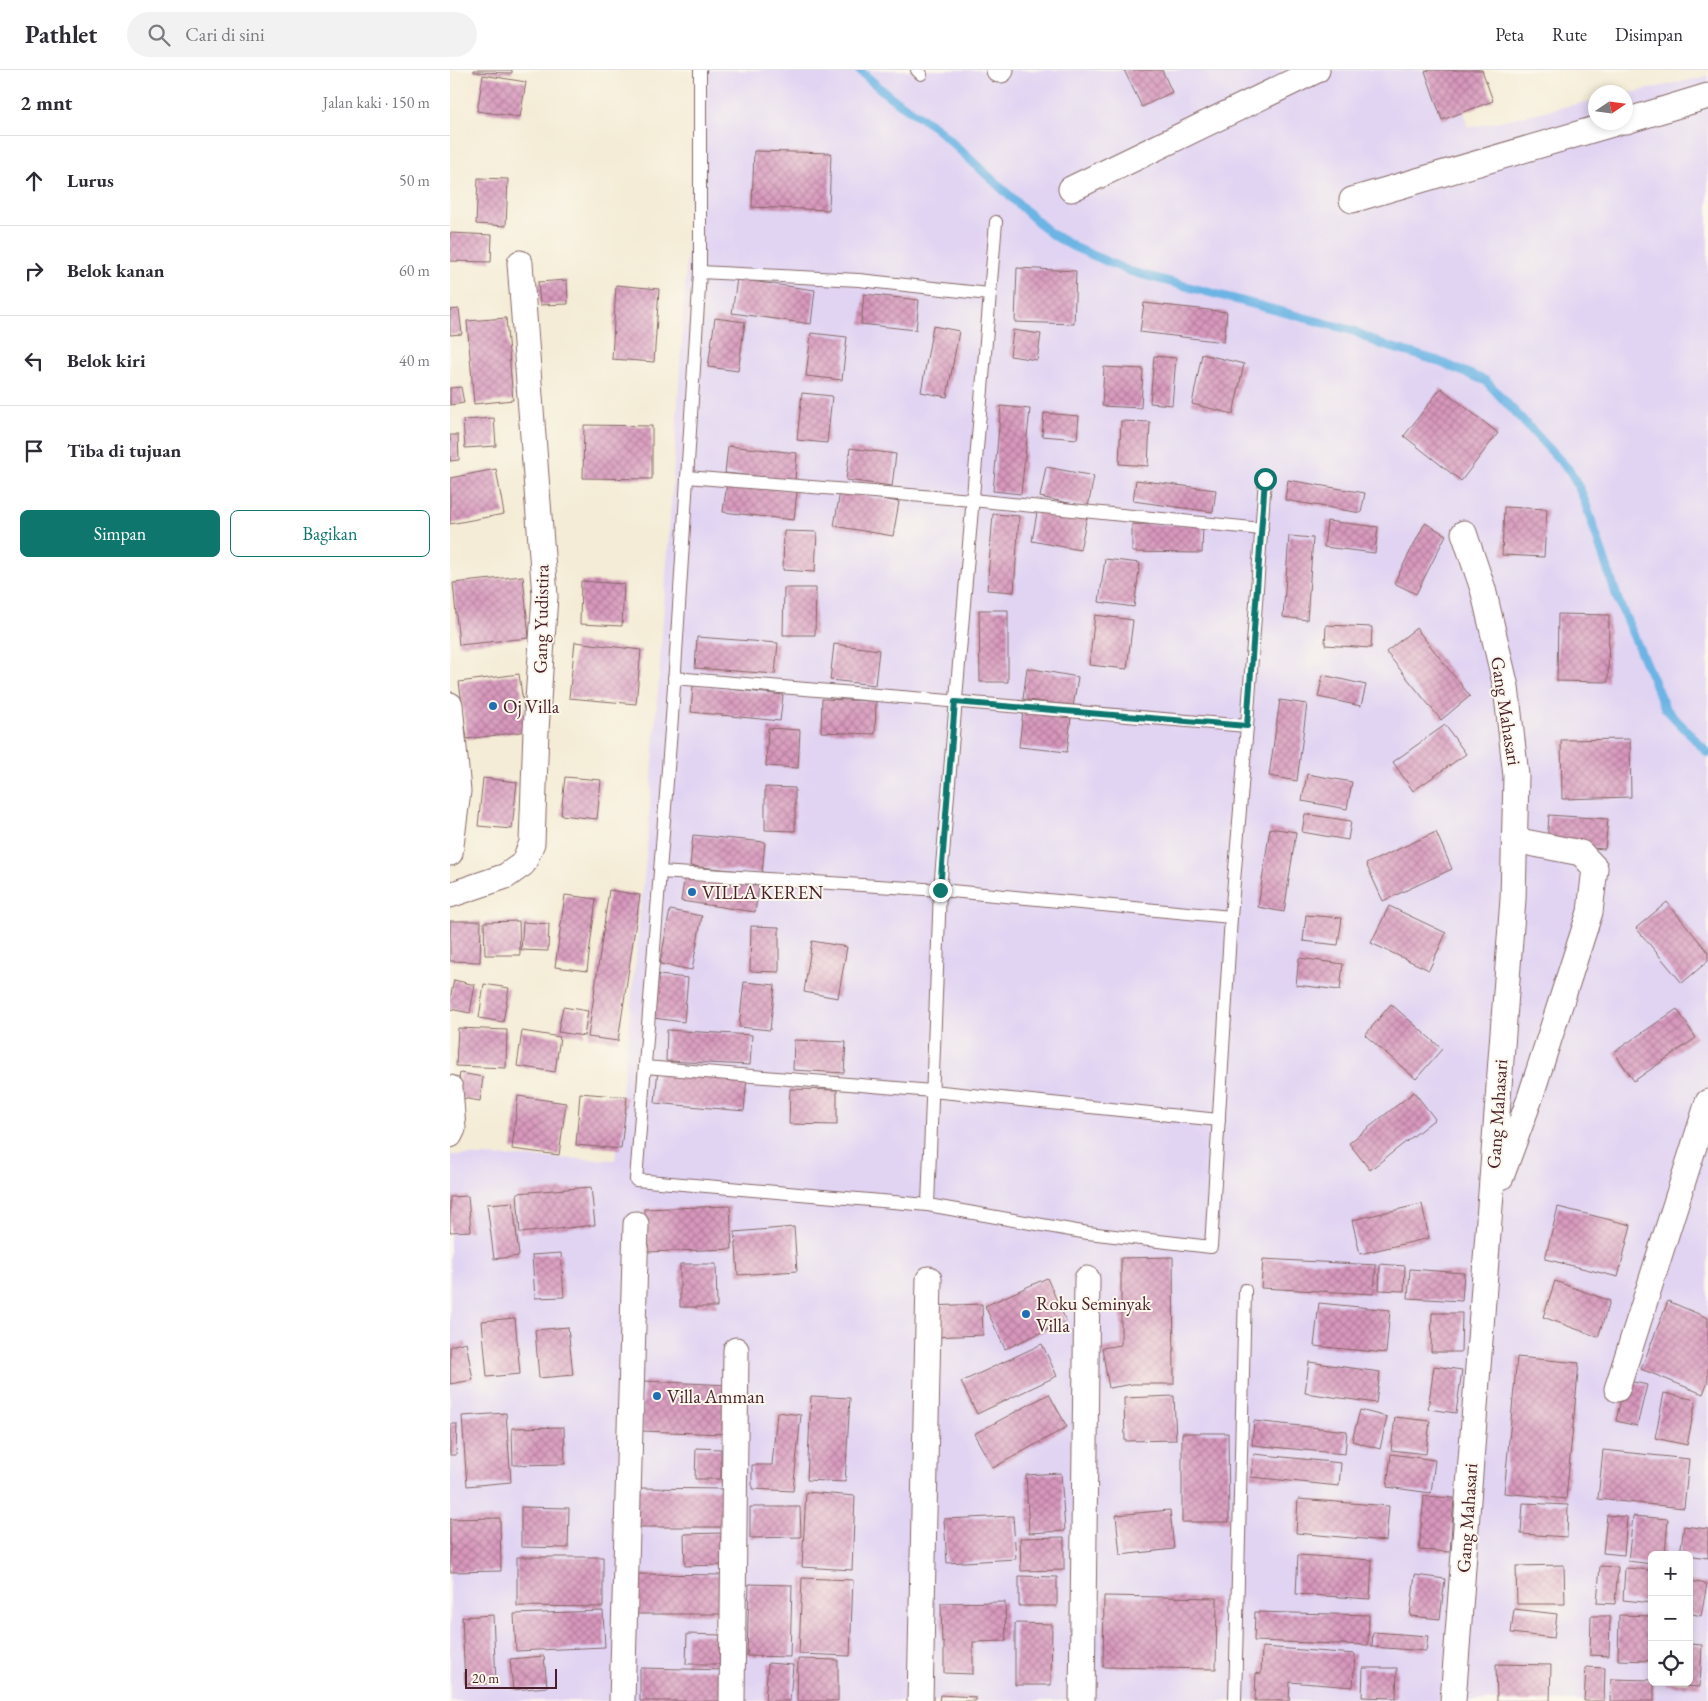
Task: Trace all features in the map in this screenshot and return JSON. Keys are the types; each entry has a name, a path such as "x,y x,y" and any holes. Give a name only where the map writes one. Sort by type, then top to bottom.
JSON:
{"street":[{"path":"1072,189 1317,70"},
{"path":"1633,118 1708,96"},
{"path":"1352,200 1592,130"},
{"name":"Gang Yudistira","path":"450,896 506,876 523,864 532,843 536,730 546,596 520,263"},
{"name":"Gang Mahasari","path":"1453,1701 1513,899 1516,776 1506,687 1483,589 1464,532"},
{"path":"450,705 458,791 450,853"},
{"path":"1491,1205 1529,1101 1590,912 1595,868 1581,853 1514,840"},
{"path":"450,1088 453,1129 450,1135"},
{"path":"1617,1389 1708,1102"},
{"path":"622,1701 636,1224"},
{"path":"920,1701 929,1279"},
{"path":"1082,1701 1087,1279"},
{"path":"732,1701 736,1350"}],"lane":[{"path":"700,70 700,272 674,678 636,1180 928,1205 1088,1233 1211,1247 1231,917 1265,479"},
{"path":"928,1205 940,890 996,222"},
{"path":"700,272 859,280 989,294"},
{"path":"687,477 972,500 1262,529"},
{"path":"674,678 1247,726"},
{"path":"660,872 940,890 1231,917"},
{"path":"645,1067 932,1091 1219,1120"},
{"path":"1235,1701 1245,1290"}],"shaded area":[{"path":"698,70 1454,70 1468,128 1588,102 1588,130 1633,130 1633,92 1708,76 1708,1701 450,1701 450,1155 615,1160 647,848 676,434"}],"building":[{"path":"474,70 512,70 512,73 474,72"},
{"path":"1124,70 1162,70 1172,92 1142,107"},
{"path":"1482,70 1493,101 1442,120 1425,71"},
{"path":"483,75 526,82 520,117 477,111"},
{"path":"754,151 831,153 829,210 752,207"},
{"path":"478,178 508,179 506,226 476,224"},
{"path":"450,233 492,235 491,262 450,261"},
{"path":"1017,268 1076,271 1074,324 1015,322"},
{"path":"737,279 815,290 811,324 732,313"},
{"path":"567,280 568,304 540,305 538,282"},
{"path":"616,285 659,289 654,362 612,359"},
{"path":"864,294 919,300 916,330 861,324"},
{"path":"1144,303 1227,312 1224,342 1140,332"},
{"path":"459,309 462,334 450,335 450,310"},
{"path":"506,318 513,400 474,404 467,321"},
{"path":"715,318 745,322 738,371 708,367"},
{"path":"933,326 959,331 947,397 921,392"},
{"path":"1013,330 1041,334 1037,360 1010,356"},
{"path":"811,333 847,337 842,380 806,376"},
{"path":"1202,354 1244,364 1233,414 1192,404"},
{"path":"1154,356 1176,358 1172,405 1150,403"},
{"path":"1104,367 1143,369 1141,408 1102,406"},
{"path":"461,387 464,403 450,405 450,388"},
{"path":"1441,388 1498,433 1461,481 1404,436"},
{"path":"802,393 832,396 827,443 797,440"},
{"path":"1001,406 1030,409 1021,494 993,491"},
{"path":"1044,413 1079,416 1077,439 1042,436"},
{"path":"494,418 496,446 465,448 463,420"},
{"path":"1121,421 1150,422 1148,466 1119,464"},
{"path":"584,425 652,426 652,479 583,478"},
{"path":"450,435 458,435 459,460 450,461"},
{"path":"728,446 797,453 795,480 725,473"},
{"path":"850,448 896,454 892,486 846,480"},
{"path":"1046,467 1094,476 1088,507 1040,497"},
{"path":"496,469 504,514 450,524 450,478"},
{"path":"1136,480 1216,490 1213,512 1133,501"},
{"path":"1288,480 1365,493 1361,513 1285,500"},
{"path":"727,483 797,491 794,520 723,512"},
{"path":"840,492 899,502 893,536 834,526"},
{"path":"1038,507 1087,516 1080,550 1032,541"},
{"path":"1504,507 1547,509 1544,557 1502,555"},
{"path":"993,514 1019,516 1014,592 987,590"},
{"path":"1327,521 1378,527 1375,553 1324,547"},
{"path":"1425,523 1446,535 1416,594 1394,583"},
{"path":"1132,524 1203,525 1202,553 1132,552"},
{"path":"784,531 817,532 815,572 783,570"},
{"path":"1289,536 1313,538 1307,620 1283,617"},
{"path":"1105,559 1140,563 1134,607 1099,602"},
{"path":"523,576 529,638 459,645 453,583"},
{"path":"581,581 624,584 622,626 580,624"},
{"path":"784,588 816,588 815,635 783,635"},
{"path":"979,610 1008,610 1008,682 980,682"},
{"path":"1558,614 1609,615 1608,682 1557,681"},
{"path":"1095,615 1133,620 1127,669 1089,665"},
{"path":"1326,625 1372,627 1371,648 1325,645"},
{"path":"1416,628 1470,696 1441,720 1386,652"},
{"path":"697,637 778,643 775,674 695,668"},
{"path":"575,642 641,650 636,704 569,698"},
{"path":"834,644 879,650 875,685 830,680"},
{"path":"1027,668 1078,677 1073,707 1023,699"},
{"name":"Oj Villa","path":"519,674 527,731 467,739 459,682"},
{"path":"1323,675 1366,685 1361,706 1318,697"},
{"path":"693,685 783,695 780,721 691,712"},
{"path":"822,699 876,701 875,734 821,732"},
{"path":"1280,700 1307,704 1297,781 1269,776"},
{"path":"1023,711 1071,717 1067,752 1019,747"},
{"path":"1445,725 1466,754 1413,791 1393,762"},
{"path":"768,728 800,730 798,768 766,766"},
{"path":"1630,739 1631,797 1562,799 1561,740"},
{"path":"1307,774 1352,782 1347,809 1302,801"},
{"path":"565,777 601,780 597,819 561,815"},
{"path":"483,778 517,782 512,829 478,826"},
{"path":"765,787 795,788 795,831 765,830"},
{"path":"1305,814 1351,821 1348,840 1302,832"},
{"path":"1549,815 1608,819 1605,849 1547,845"},
{"path":"1270,828 1296,832 1284,912 1258,907"},
{"path":"1436,832 1452,869 1383,901 1366,864"},
{"path":"693,835 765,842 762,873 690,866"},
{"path":"685,874 759,886 755,912 681,901"},
{"path":"609,890 640,895 618,1041 588,1037"},
{"path":"565,895 596,899 587,971 555,967"},
{"path":"1667,902 1708,952 1708,961 1682,983 1636,928"},
{"path":"1389,906 1446,933 1429,970 1371,943"},
{"path":"670,910 702,916 692,970 660,964"},
{"path":"1306,915 1342,918 1338,945 1303,941"},
{"path":"450,921 481,921 480,962 450,961"},
{"path":"519,921 520,955 485,955 484,922"},
{"path":"523,922 549,924 548,951 521,950"},
{"path":"751,926 779,927 779,972 750,971"},
{"path":"812,941 847,947 838,998 804,992"},
{"path":"1299,958 1343,964 1340,990 1296,985"},
{"path":"658,975 688,978 684,1022 653,1018"},
{"path":"454,980 475,985 470,1013 450,1009"},
{"path":"744,982 775,985 770,1030 739,1027"},
{"path":"484,984 509,988 503,1022 479,1018"},
{"path":"1391,1004 1442,1049 1416,1079 1365,1035"},
{"path":"563,1007 588,1011 584,1036 558,1032"},
{"path":"1677,1009 1696,1038 1634,1081 1614,1052"},
{"path":"458,1028 507,1030 506,1068 456,1066"},
{"path":"667,1030 752,1035 750,1065 666,1061"},
{"path":"522,1031 560,1037 555,1072 517,1066"},
{"path":"794,1040 846,1042 844,1073 793,1070"},
{"path":"658,1068 747,1077 744,1111 655,1103"},
{"path":"460,1073 483,1077 480,1101 456,1097"},
{"path":"790,1089 837,1090 837,1125 789,1124"},
{"path":"1414,1092 1435,1119 1370,1170 1349,1143"},
{"path":"580,1093 627,1097 621,1149 576,1145"},
{"path":"518,1096 566,1103 559,1155 512,1149"},
{"path":"591,1187 595,1225 520,1233 517,1193"},
{"path":"468,1196 471,1231 450,1232 450,1197"},
{"path":"513,1202 519,1256 494,1259 487,1204"},
{"path":"1422,1204 1429,1238 1360,1254 1352,1220"},
{"path":"730,1206 732,1249 646,1252 644,1209"},
{"path":"1558,1207 1631,1225 1618,1277 1545,1259"},
{"path":"794,1227 797,1271 738,1275 735,1232"},
{"path":"561,1253 564,1297 535,1298 532,1255"},
{"path":"1173,1257 1174,1384 1133,1384 1109,1388 1102,1348 1121,1345 1121,1258"},
{"path":"1263,1259 1376,1265 1374,1294 1261,1288"},
{"path":"680,1264 716,1264 717,1307 680,1307"},
{"path":"1380,1264 1405,1266 1404,1291 1379,1290"},
{"path":"1410,1269 1464,1273 1462,1301 1408,1298"},
{"name":"Roku Seminyak Villa","path":"1047,1278 1066,1321 1005,1349 985,1306"},
{"path":"1555,1281 1610,1301 1598,1337 1543,1317"},
{"path":"1668,1301 1708,1318 1708,1381 1703,1394 1641,1369"},
{"path":"1319,1303 1390,1310 1386,1353 1314,1346"},
{"path":"982,1304 983,1335 930,1337 929,1306"},
{"path":"1432,1313 1462,1313 1461,1352 1431,1352"},
{"path":"515,1318 520,1374 487,1377 482,1321"},
{"path":"568,1327 573,1375 539,1378 535,1330"},
{"path":"466,1342 473,1380 450,1384 450,1346"},
{"path":"1042,1344 1057,1376 977,1414 961,1382"},
{"path":"1517,1357 1579,1363 1566,1499 1504,1493"},
{"path":"1309,1362 1380,1372 1376,1403 1305,1393"},
{"path":"1434,1366 1462,1370 1456,1413 1428,1409"},
{"path":"1625,1380 1647,1385 1637,1426 1616,1421"},
{"path":"644,1381 729,1385 727,1434 642,1431"},
{"path":"1664,1393 1696,1400 1687,1445 1655,1438"},
{"path":"1049,1394 1067,1427 993,1468 974,1434"},
{"path":"811,1396 850,1398 845,1482 807,1480"},
{"path":"1174,1396 1176,1440 1125,1441 1124,1398"},
{"path":"1360,1410 1387,1417 1380,1449 1352,1441"},
{"path":"777,1412 801,1415 793,1491 752,1489 752,1465 772,1465"},
{"path":"506,1413 511,1482 467,1486 462,1416"},
{"path":"1395,1417 1430,1421 1426,1454 1391,1450"},
{"path":"1254,1421 1347,1431 1345,1454 1252,1445"},
{"path":"450,1424 457,1424 456,1455 450,1455"},
{"path":"564,1427 565,1464 513,1465 512,1428"},
{"path":"1182,1433 1228,1433 1229,1522 1182,1522"},
{"path":"696,1448 721,1449 721,1479 695,1479"},
{"path":"1603,1450 1689,1459 1684,1508 1598,1499"},
{"path":"1254,1454 1341,1463 1339,1486 1251,1477"},
{"path":"1391,1454 1435,1460 1431,1493 1387,1487"},
{"path":"1061,1473 1065,1531 1029,1533 1026,1475"},
{"path":"635,1488 727,1489 727,1527 636,1527"},
{"path":"806,1492 855,1496 852,1570 802,1567"},
{"path":"1424,1496 1454,1498 1450,1552 1419,1550"},
{"path":"1298,1499 1389,1506 1386,1541 1296,1533"},
{"path":"1523,1503 1568,1505 1567,1537 1521,1534"},
{"path":"521,1507 569,1508 568,1548 521,1547"},
{"path":"750,1507 800,1507 801,1537 750,1538"},
{"path":"1170,1510 1174,1549 1120,1555 1116,1515"},
{"path":"1607,1515 1627,1517 1624,1555 1603,1553"},
{"path":"1013,1516 1016,1559 947,1563 944,1519"},
{"path":"1633,1516 1668,1519 1665,1551 1648,1551 1648,1564 1628,1561"},
{"path":"500,1518 501,1571 450,1572 450,1519"},
{"path":"1684,1526 1708,1529 1708,1558 1693,1556 1693,1551 1680,1551"},
{"path":"721,1533 722,1565 685,1566 684,1534"},
{"path":"1064,1537 1064,1570 1021,1571 1020,1538"},
{"path":"1298,1555 1372,1560 1370,1599 1296,1594"},
{"path":"517,1557 603,1557 603,1607 517,1606"},
{"path":"1564,1565 1565,1604 1517,1604 1516,1566"},
{"path":"1600,1566 1618,1567 1615,1604 1597,1603"},
{"path":"1625,1568 1648,1570 1648,1603 1623,1600"},
{"path":"636,1574 728,1575 728,1614 636,1614"},
{"path":"1415,1575 1445,1579 1440,1619 1410,1616"},
{"path":"1019,1576 1057,1577 1057,1606 1019,1606"},
{"path":"802,1578 853,1580 850,1656 799,1654"},
{"path":"1693,1582 1707,1584 1701,1616 1693,1614"},
{"path":"749,1584 792,1585 790,1657 747,1656"},
{"path":"1104,1596 1217,1598 1216,1669 1103,1667"},
{"path":"1005,1602 1006,1641 973,1642 973,1674 944,1673 941,1603"},
{"path":"1514,1609 1557,1614 1554,1638 1511,1633"},
{"path":"603,1611 605,1647 516,1651 514,1614"},
{"path":"1255,1612 1369,1615 1368,1645 1254,1641"},
{"path":"493,1615 496,1683 465,1684 462,1617"},
{"path":"1619,1615 1648,1616 1648,1661 1618,1660"},
{"path":"1591,1616 1610,1616 1609,1656 1590,1655"},
{"path":"1015,1623 1052,1624 1051,1685 1015,1685"},
{"path":"1373,1632 1428,1636 1426,1651 1372,1647"},
{"path":"687,1634 721,1635 721,1664 686,1664"},
{"path":"1693,1644 1702,1645 1700,1687 1683,1686 1693,1686"},
{"path":"1262,1647 1355,1654 1353,1687 1290,1682 1289,1701 1255,1701 1256,1673 1261,1674"},
{"path":"544,1656 547,1687 513,1690 510,1659"},
{"path":"798,1659 838,1660 838,1701 797,1701"},
{"path":"768,1663 793,1665 790,1701 765,1701"},
{"path":"1496,1664 1551,1665 1550,1701 1497,1701"},
{"path":"1586,1667 1605,1668 1604,1701 1584,1701"},
{"path":"640,1668 728,1670 728,1701 640,1701"},
{"path":"1363,1668 1397,1668 1396,1698 1362,1697"},
{"path":"1611,1679 1648,1680 1648,1686 1654,1686 1654,1701 1610,1701"},
{"path":"940,1695 975,1697 975,1701 939,1701"}],"waterway":[{"path":"859,70 889,96 935,127 1050,233 1074,247 1129,271 1354,331 1380,344 1435,360 1486,381 1570,471 1583,496 1618,600 1665,708 1708,753"}],"place":[{"name":"Oj Villa","path":"493,706"},
{"name":"VILLA KEREN","path":"692,892"},
{"name":"Roku Seminyak Villa","path":"1026,1314"},
{"name":"Villa Amman","path":"657,1396"}],"route":[{"path":"940,890 955,702 1247,726 1265,479"}]}
